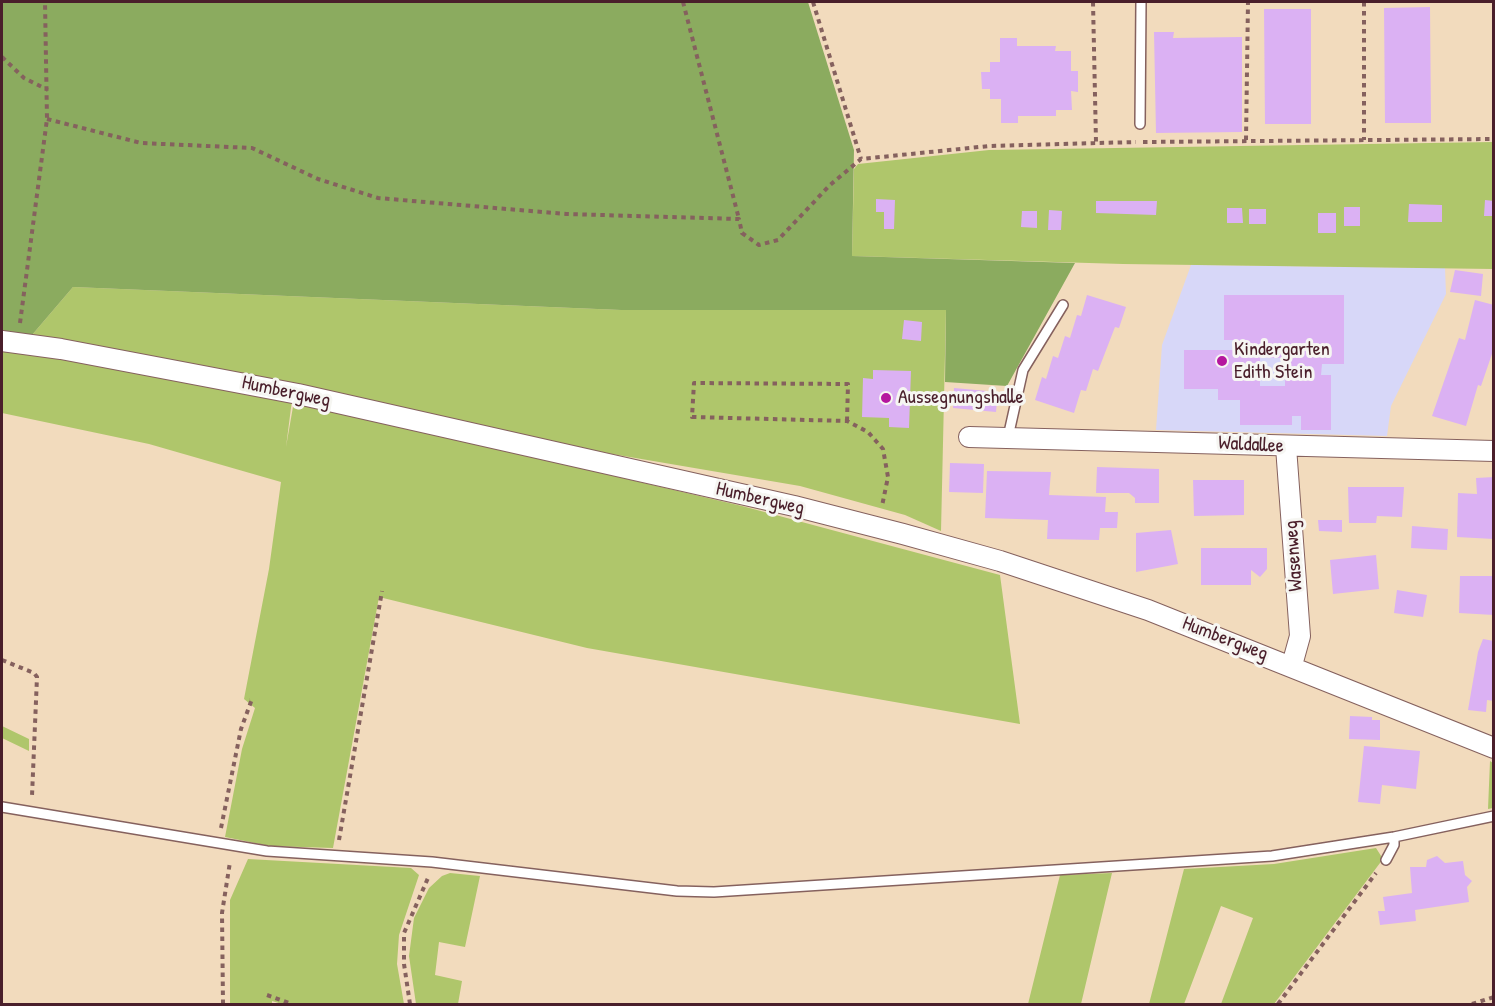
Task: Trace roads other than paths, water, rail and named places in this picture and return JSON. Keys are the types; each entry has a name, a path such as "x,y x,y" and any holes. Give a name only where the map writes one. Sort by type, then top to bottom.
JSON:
{"street":[{"name":"Humbergweg","path":"9,341 298,394 794,506 1000,561 1148,610 1292,665 1494,748"},
{"name":"Waldallee","path":"969,437 1494,451"},
{"name":"Wasenweg","path":"1286,447 1300,636 1292,665"}],"lane":[{"path":"1140,124 1141,2"},
{"path":"1008,437 1023,370 1063,305"},
{"path":"2,807 232,846 432,862 677,891 714,892 1272,856 1394,837 1494,816"},
{"path":"1386,860 1395,845 1394,837"}],"place":[{"name":"Kindergarten Edith Stein","path":"1222,361"},
{"name":"Aussegnungshalle","path":"886,398"}]}
